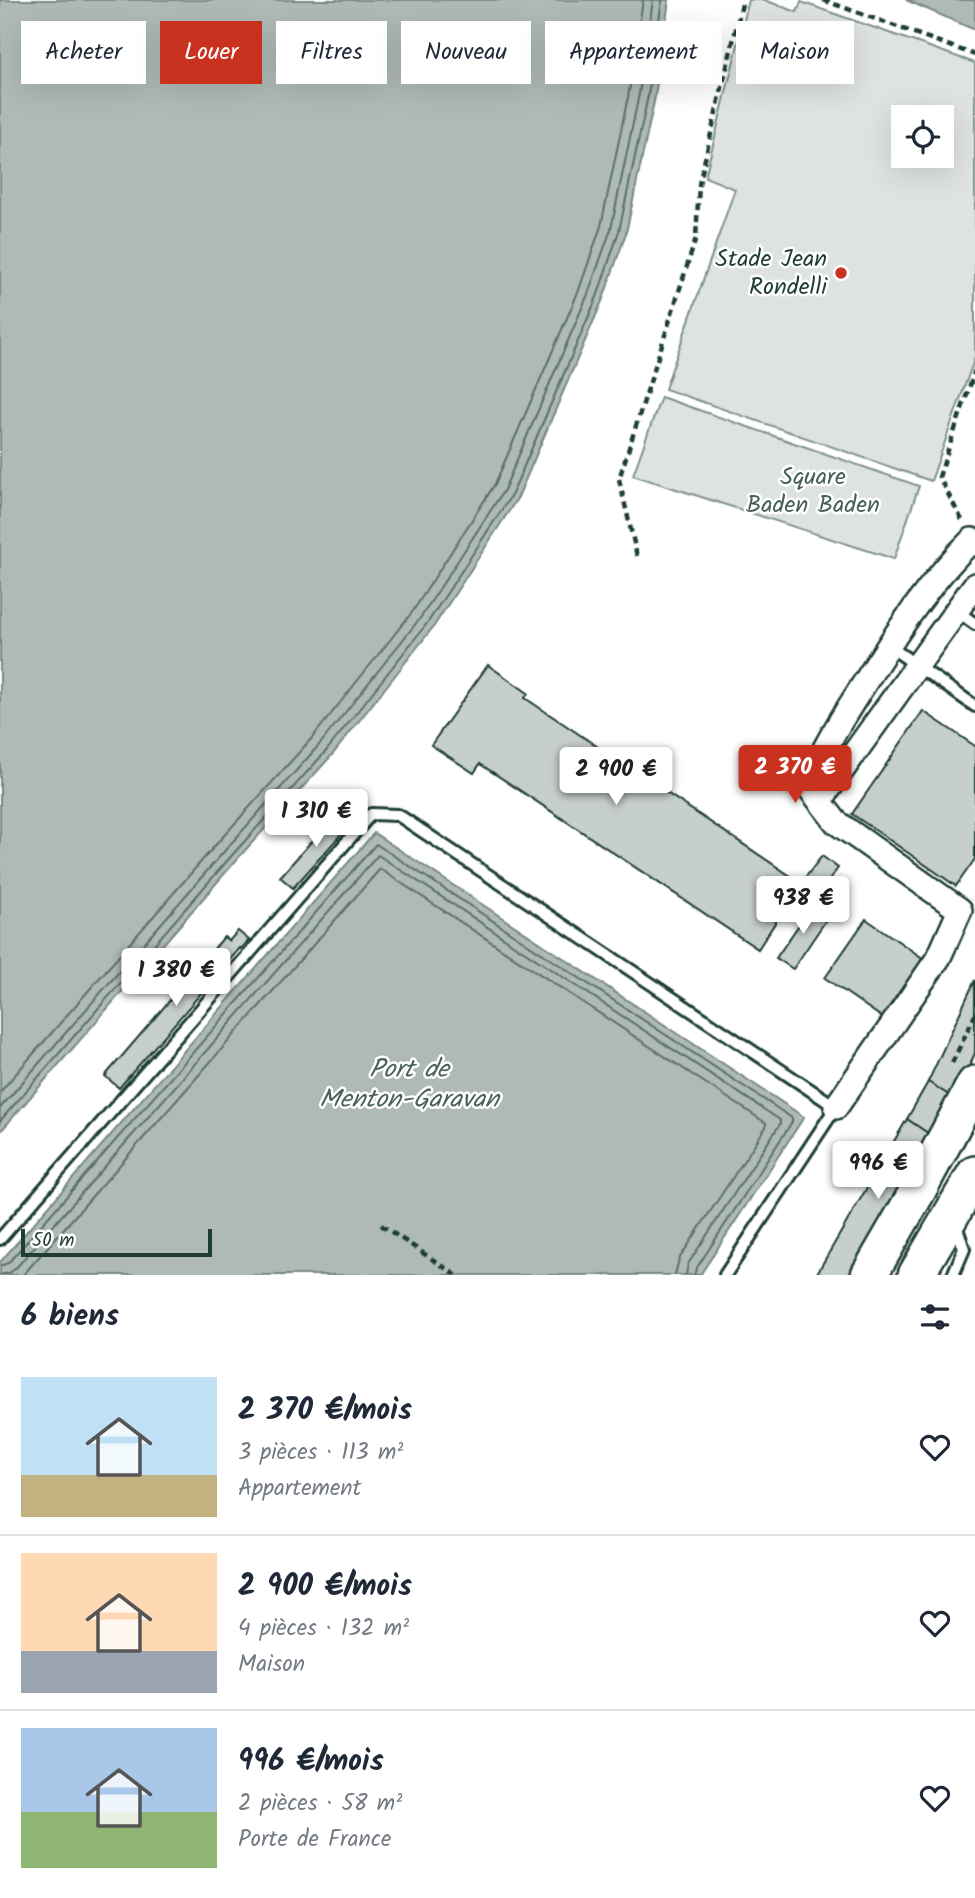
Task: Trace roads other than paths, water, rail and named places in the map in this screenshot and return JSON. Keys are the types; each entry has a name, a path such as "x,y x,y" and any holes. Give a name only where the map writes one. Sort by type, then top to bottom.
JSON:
{"main road":[{"path":"869,1275 975,1084"},
{"path":"916,1275 975,1174"}],"street":[{"path":"835,1107 939,957 964,908 836,822 808,786 817,762 888,646 944,567 974,540"},
{"path":"820,801 916,666 966,617 975,585"}],"lane":[{"path":"888,646 975,706"},
{"path":"0,1239 371,814 398,815 835,1107 725,1275"},
{"path":"953,1214 964,1250 953,1275"}],"water":[{"path":"0,0 669,0 666,21 545,21 545,84 657,84 626,233 603,299 518,497 434,626 332,755 239,857 0,1132"},
{"path":"906,0 975,0 975,30"},
{"name":"Port de Menton-Garavan","path":"374,833 804,1117 700,1275 0,1275 0,1262"}],"place":[{"name":"Stade Jean Rondelli","path":"841,273"}],"park label":[{"name":"Square Baden Baden","path":"813,491"}]}
